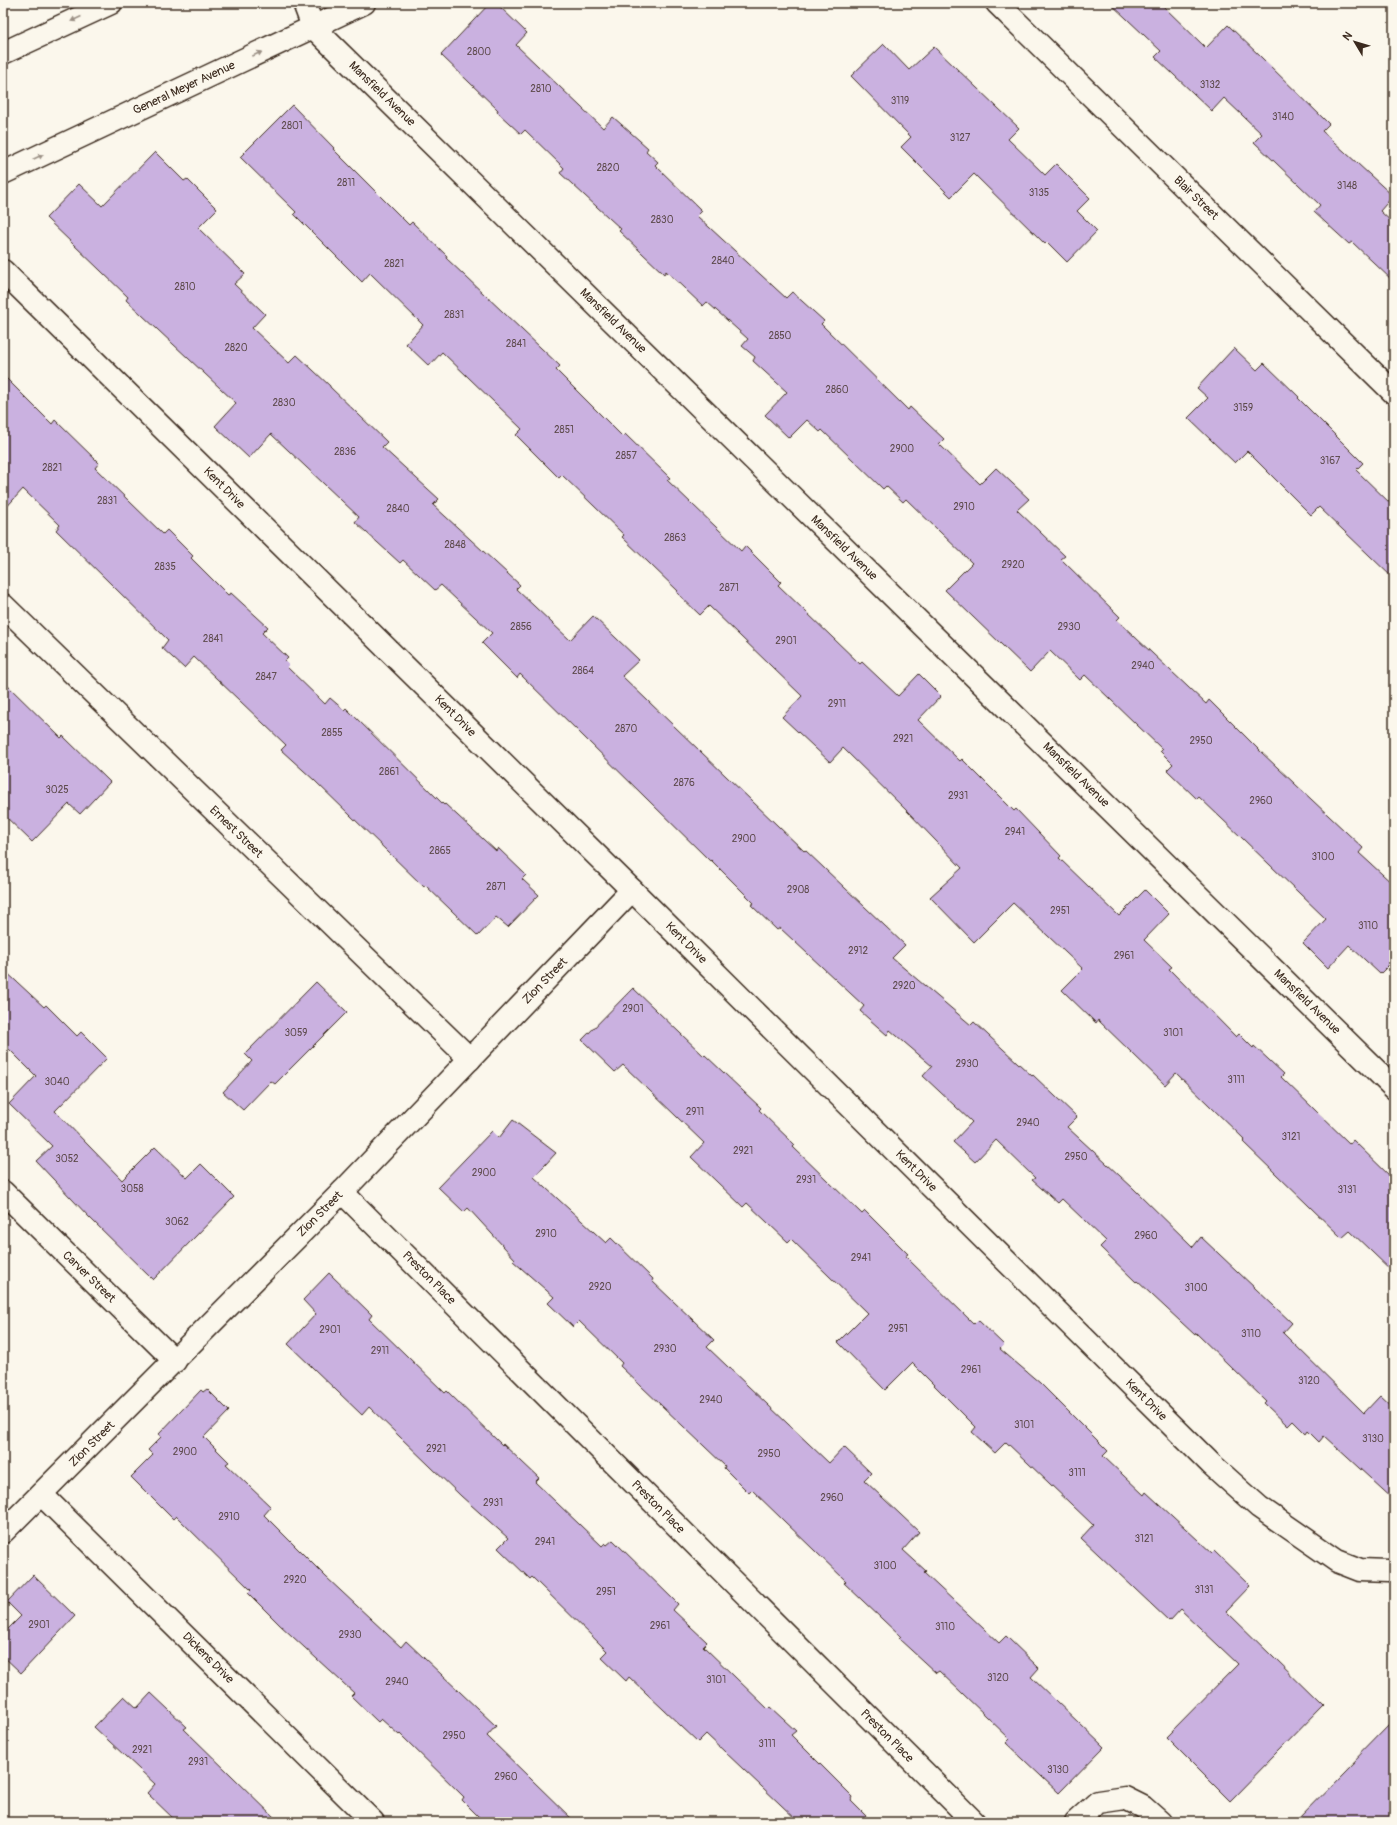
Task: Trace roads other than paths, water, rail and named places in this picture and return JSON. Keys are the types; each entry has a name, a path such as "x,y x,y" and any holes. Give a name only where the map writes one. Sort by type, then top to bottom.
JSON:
{"street":[{"path":"3,53 111,3"},
{"name":"Mansfield Avenue","path":"304,3 313,27 1394,1088"},
{"name":"General Meyer Avenue","path":"3,174 364,3"},
{"name":"Blair Street","path":"997,3 1394,393"},
{"name":"Kent Drive","path":"3,271 632,890 1210,1464 1259,1507 1337,1561 1360,1570 1394,1570"},
{"name":"Ernest Street","path":"3,605 470,1059"},
{"name":"Zion Street","path":"3,1532 42,1495 342,1192 632,890"},
{"name":"Carver Street","path":"3,1192 175,1361"},
{"name":"Preston Place","path":"342,1192 974,1822"},
{"name":"Dickens Drive","path":"42,1495 373,1822"},
{"path":"1076,1822 1098,1802 1125,1798 1143,1808 1160,1822"}]}
